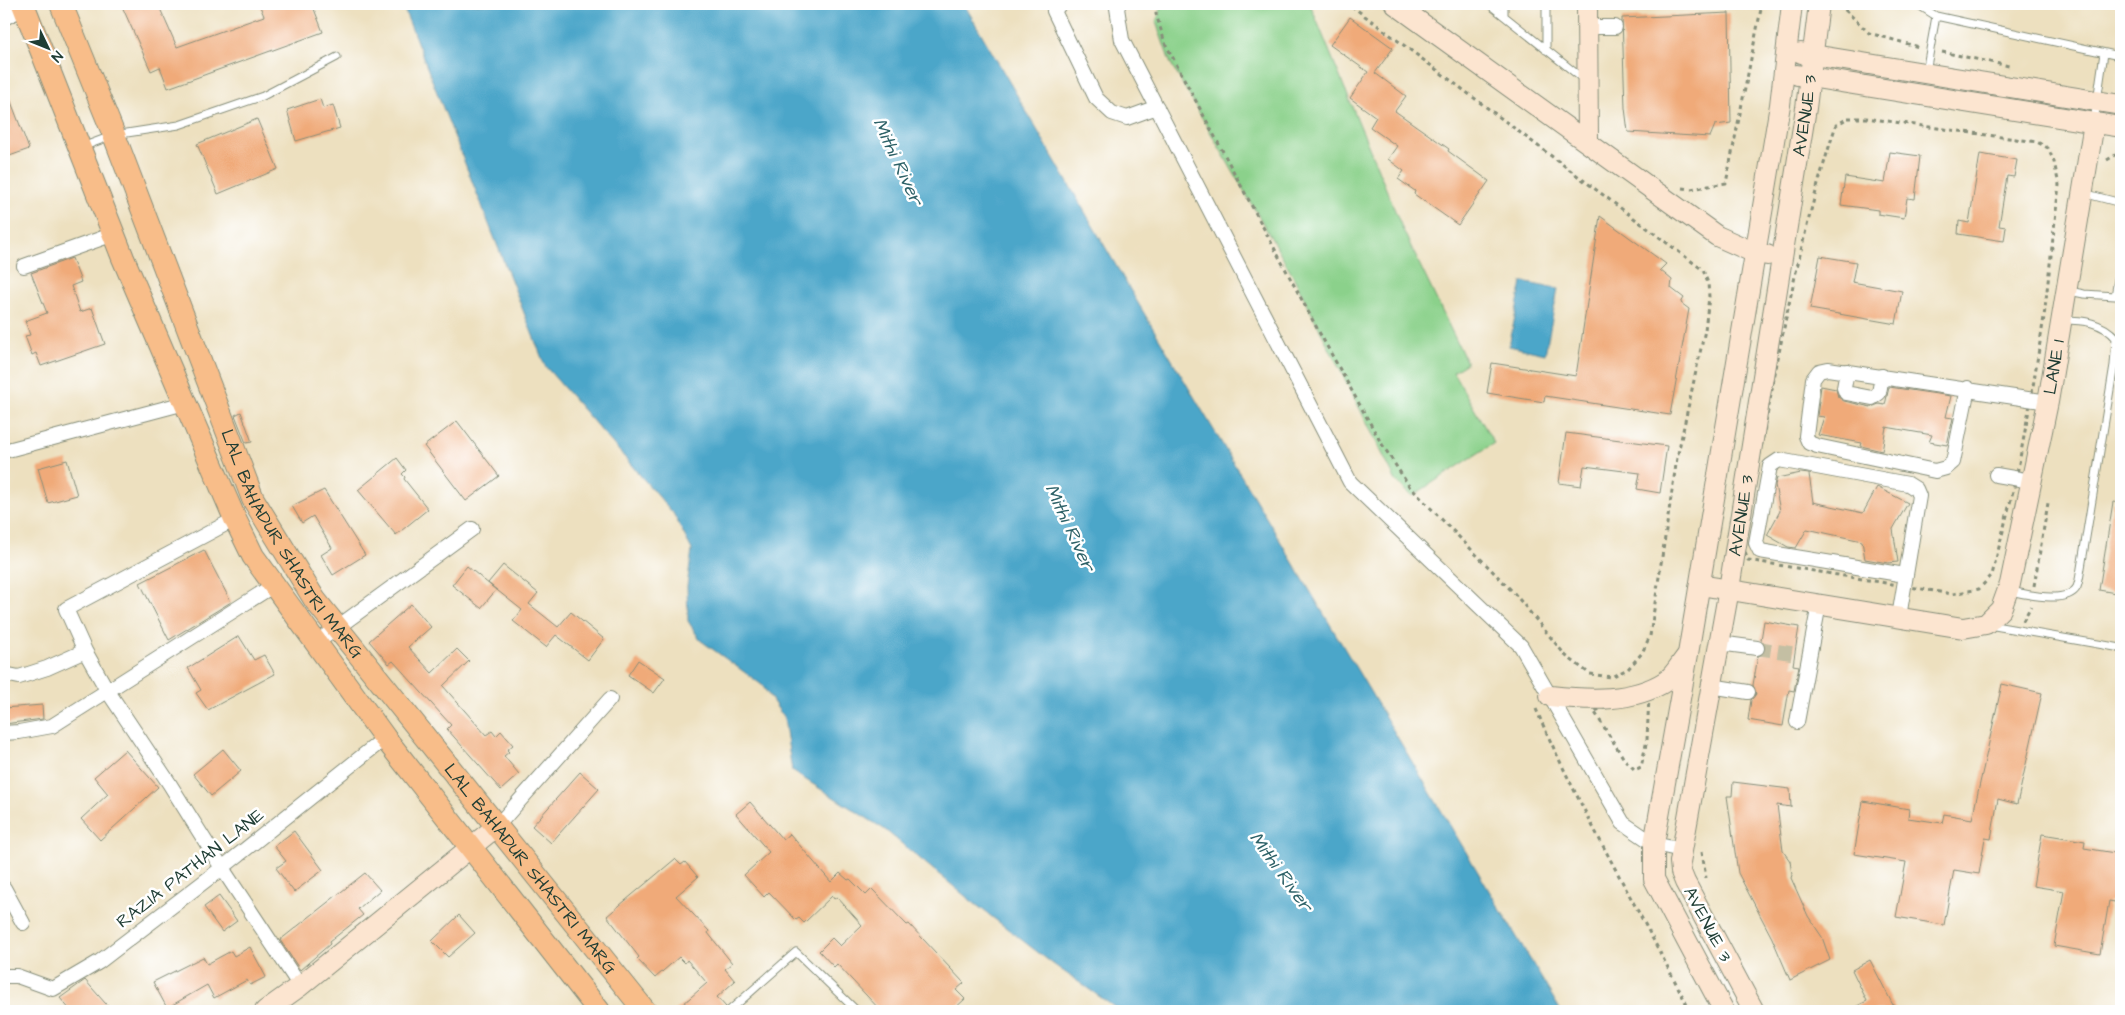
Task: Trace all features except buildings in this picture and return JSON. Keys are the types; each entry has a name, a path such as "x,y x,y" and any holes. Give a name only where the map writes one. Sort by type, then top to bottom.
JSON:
{"main road":[{"name":"LAL BAHADUR SHASTRI MARG","path":"61,4 114,135 253,499 315,600 645,1011"},
{"name":"LAL BAHADUR SHASTRI MARG","path":"26,5 114,234 235,519 253,556 385,738 600,1011"}],"street":[{"path":"1060,4 1054,11 1096,98 1112,114 1127,118 1157,107"},
{"path":"1119,4 1117,8 1122,40 1350,482 1521,646 1623,823 1654,844 1692,850"},
{"path":"1395,4 1588,141 1717,236 1755,253 1782,257"},
{"path":"1587,4 1588,141"},
{"name":"AVENUE 3","path":"1724,1011 1654,879 1654,844 1700,585 1785,74 1792,4"},
{"name":"AVENUE 3","path":"1754,1011 1681,872 1692,850 1711,686 1728,589 1757,473 1782,257 1810,76 1819,4"},
{"path":"4,18 26,5"},
{"path":"1587,27 1615,27"},
{"path":"1786,51 2121,105"},
{"path":"1785,74 1810,76 2121,127"},
{"name":"LANE 1","path":"1986,624 2001,609 2008,591 2024,480 2040,400 2062,320 2094,123"},
{"path":"24,266 114,234"},
{"path":"1968,388 1953,462 1946,468 1935,471 1809,443 1806,436 1813,379 1819,371 1828,368 1968,388 2040,400"},
{"path":"1847,371 1844,388 1846,392 1872,398 1879,393 1882,376"},
{"path":"4,451 186,404"},
{"path":"1899,617 1919,496 1916,489 1908,484 1779,460 1757,473 1756,543 1760,551 1904,581"},
{"path":"1996,475 2024,480"},
{"path":"235,519 66,609 85,651 107,690 300,986"},
{"path":"316,643 472,529"},
{"path":"4,733 52,726 274,585"},
{"path":"1700,585 1962,628 1986,624"},
{"path":"1797,722 1804,655 1819,604"},
{"path":"1719,643 1757,648"},
{"path":"4,674 19,677 47,668 85,651"},
{"path":"1550,696 1608,699 1641,692 1668,680 1688,654"},
{"path":"1711,686 1748,692"},
{"path":"265,1011 300,986 497,826 610,699"},
{"name":"RAZIA PATHAN LANE","path":"4,976 17,976 53,989 99,962 222,868 385,738"},
{"path":"4,888 23,923"}],"lane":[{"path":"1489,4 1588,82"},
{"path":"1504,4 1504,15"},
{"path":"1546,4 1546,50"},
{"path":"1917,4 1936,16 2115,56"},
{"path":"1926,73 1936,16"},
{"name":"LANE 1","path":"2094,123 2104,53"},
{"path":"80,148 114,135 179,125 263,96 336,57"},
{"path":"2083,192 2121,203"},
{"path":"2067,290 2084,294 2115,296 2121,263"},
{"path":"2008,591 2054,597 2069,594 2076,587 2081,568 2115,358 2116,338 2110,331 2097,324 2078,320 2062,320"},
{"path":"1986,624 2121,648"},
{"path":"729,1011 796,952 857,1011"}],"path":[{"path":"1157,4 1156,14 1162,36 1178,69 1356,399 1409,486 1514,592 1566,656 1590,674 1611,677 1628,669 1642,653 1650,636 1677,458 1705,330 1709,297 1708,283 1703,270 1435,70 1350,4"},
{"path":"1674,187 1691,189 1726,183 1762,4"},
{"path":"1839,4 1869,33 2016,68"},
{"path":"1848,118 1866,118 2037,142 2048,148 2060,185 2044,316 2040,400 2024,480 1992,575 1979,589 1952,594 1904,581 1748,560 1743,546 1788,308 1816,185 1836,125 1848,118"},
{"path":"1649,696 1650,706 1647,740 1641,767 1635,770 1624,759 1594,711 1649,696"},
{"path":"1692,850 1707,886"}],"green space":[{"path":"1163,4 1310,4 1403,230 1467,363 1453,372 1494,443 1412,496 1396,481 1293,276 1170,62 1156,22"}],"water":[{"name":"Mithi River","path":"402,4 964,4 1132,293 1561,1011 1120,1011 1053,964 970,900 884,829 792,771 784,718 762,685 700,640 688,621 687,586 692,550 673,513 545,366"},
{"path":"1522,282 1558,289 1545,354 1509,346"}],"tunnel":[{"path":"1757,648 1797,654"}]}
